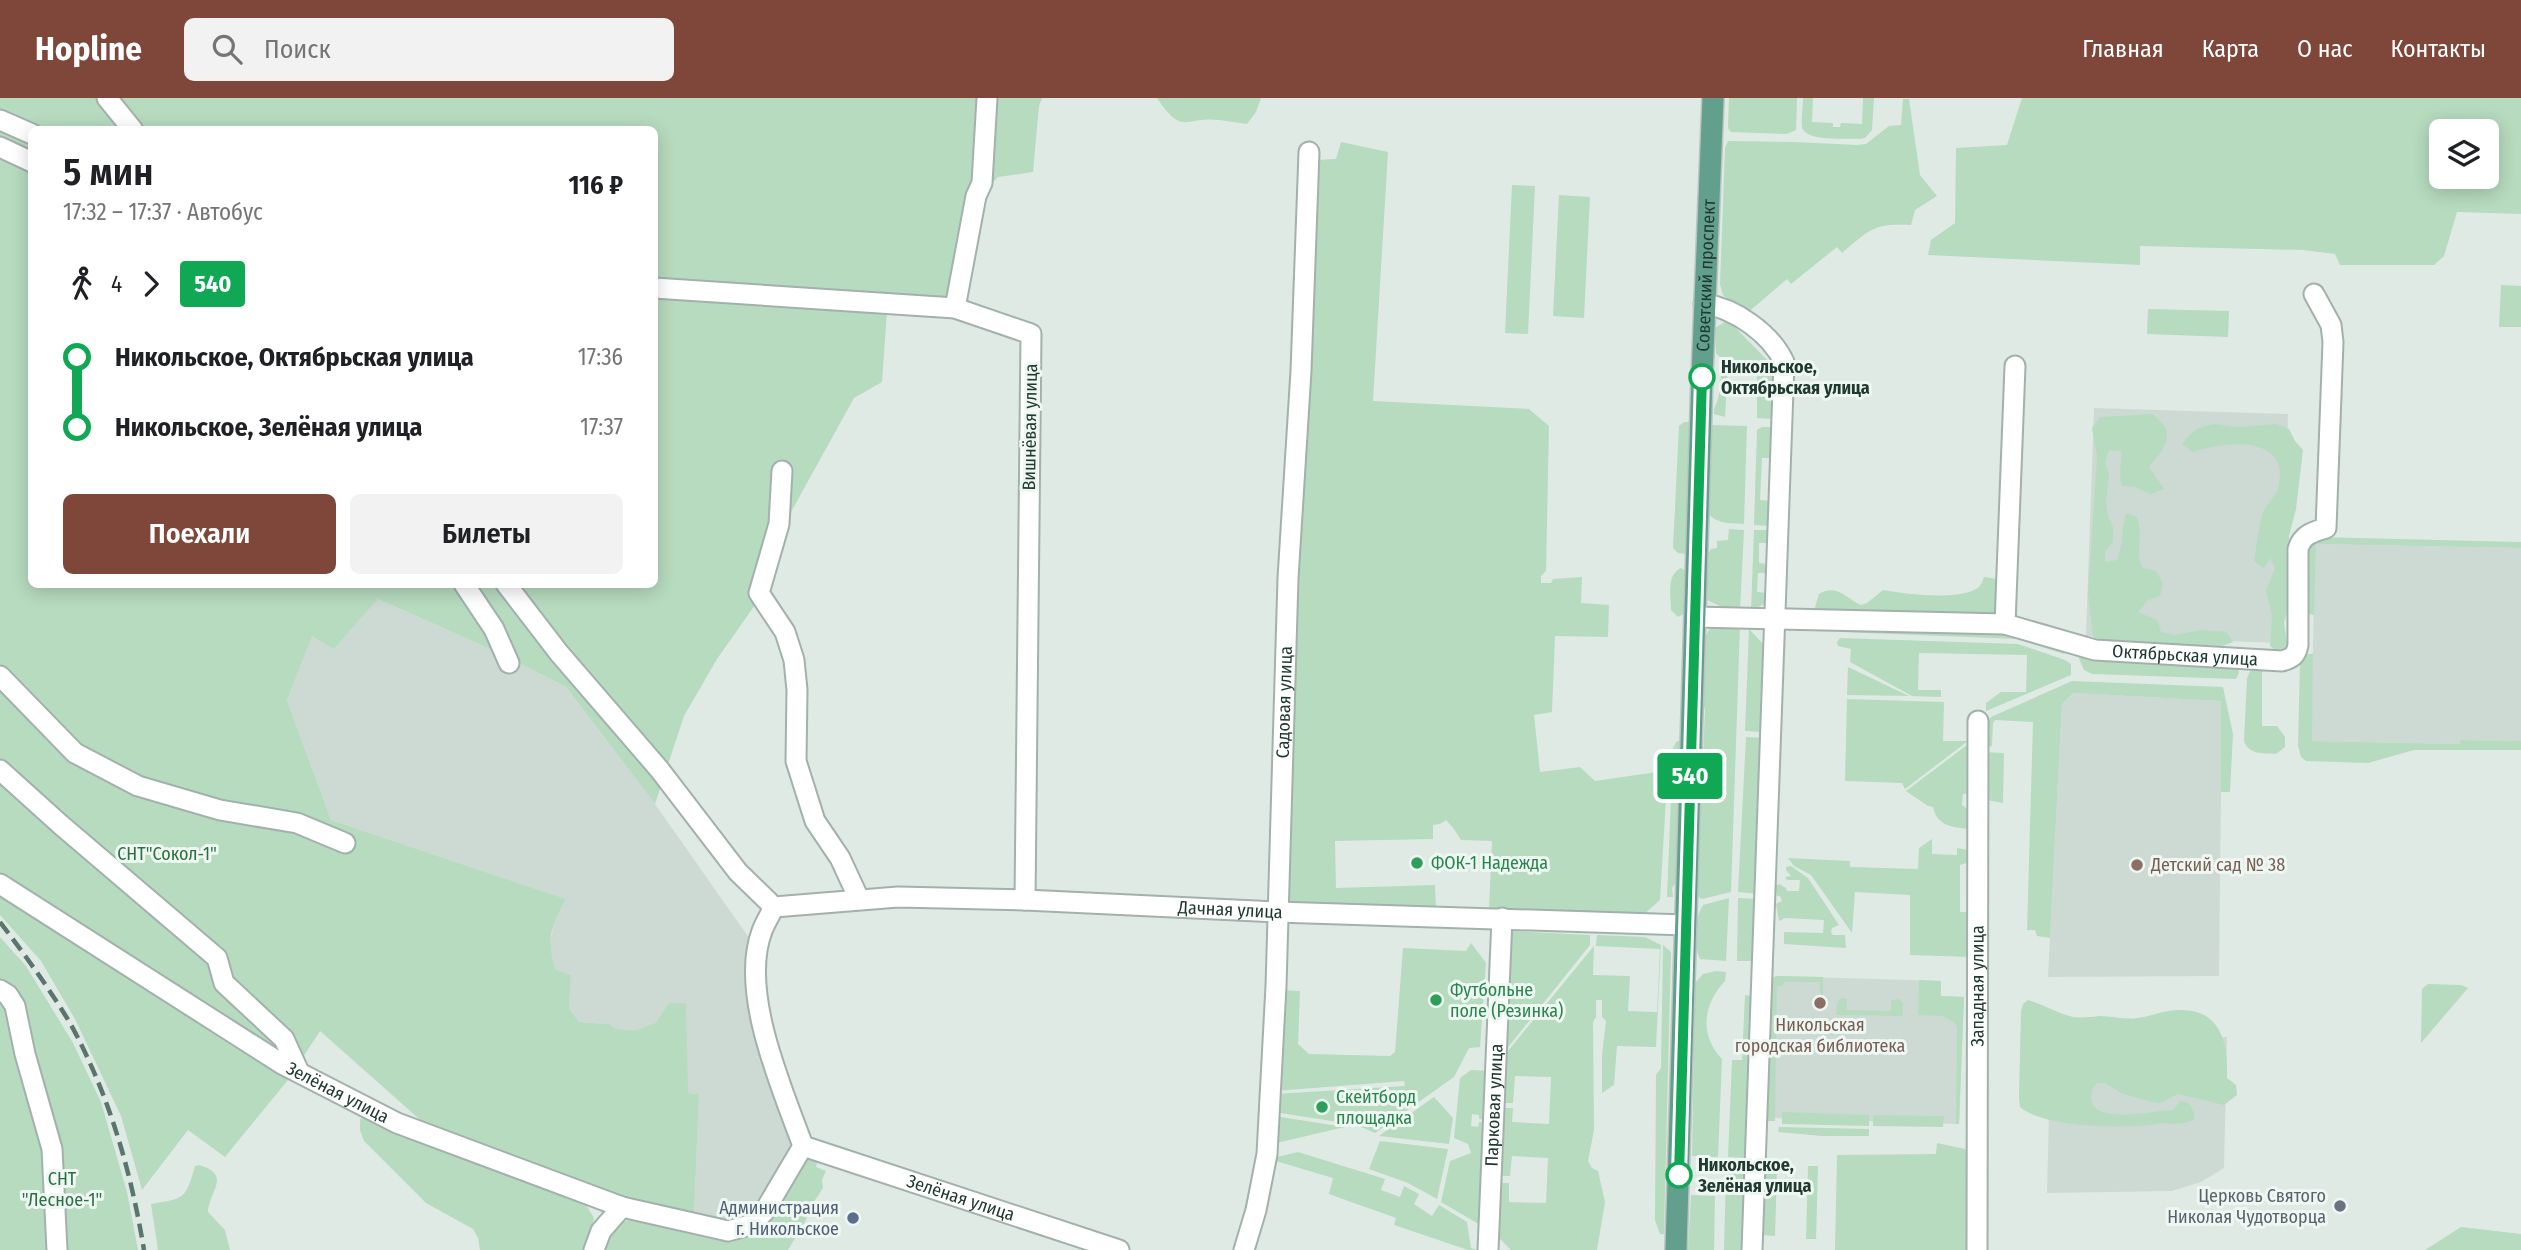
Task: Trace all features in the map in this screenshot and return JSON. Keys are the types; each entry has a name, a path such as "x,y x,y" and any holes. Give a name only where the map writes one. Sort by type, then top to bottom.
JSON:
{"main road":[{"name":"Советский проспект","path":"1676,1250 1704,304 1713,98"}],"street":[{"path":"107,98 130,126"},
{"path":"955,308 975,197 982,183 988,98"},
{"path":"0,120 28,132"},
{"path":"0,147 28,160"},
{"name":"Садовая улица","path":"1244,1250 1256,1210 1266,1154 1276,986 1288,578 1301,371 1309,152"},
{"name":"Вишнёвая улица","path":"658,288 955,308 1031,334 1025,900"},
{"name":"Октябрьская улица","path":"1695,617 2005,624 2095,650 2282,661 2293,658 2298,645 2298,549 2303,537 2326,528 2333,342 2331,325 2314,294"},
{"path":"1704,304 1726,309 1754,327 1779,351 1784,362 1752,1250"},
{"path":"2005,624 2015,366"},
{"path":"782,471 779,524 759,593 785,632 794,660 797,690 796,761 815,821 840,858 859,899"},
{"path":"467,588 494,629 509,663"},
{"path":"509,588 559,653 659,769 738,872 774,907 761,933 757,964 761,1027 803,1146"},
{"path":"0,676 75,753 138,786 220,810 297,822 345,843"},
{"name":"Западная улица","path":"1978,721 1978,1250"},
{"name":"Зелёная улица","path":"0,769 61,825 217,958 224,983 284,1039 299,1072 397,1123 622,1207 728,1231 750,1225 764,1212 803,1146 1119,1250"},
{"path":"0,884 282,1064 299,1072"},
{"name":"Дачная улица","path":"774,907 898,897 1686,925"},
{"name":"Парковая улица","path":"1488,1250 1502,918"},
{"path":"0,990 8,995 15,1006 25,1054 52,1149 57,1250"},
{"path":"593,1250 600,1231 622,1207"}],"shaded area":[{"path":"2094,408 2288,414 2281,643 2086,636"},
{"path":"2315,544 2521,548 2521,741 2461,740 2461,744 2311,741"},
{"path":"378,599 497,652 566,687 655,804 754,945 797,1145 770,1193 745,1222 724,1225 694,1218 699,1094 688,1093 669,1003 655,1023 636,1030 616,1029 610,1024 579,1022 569,1008 571,975 555,969 549,948 554,924 566,899 331,820 287,700 312,635 334,649"},
{"name":"Детский сад № 38","path":"2075,693 2222,701 2219,976 2048,977 2062,704"},
{"path":"1776,976 1941,981 1941,996 1964,997 1959,1124 1771,1118"},
{"path":"2051,1033 2227,1037 2224,1168 2201,1182 2172,1191 2047,1193"}],"green space":[{"name":"СНТ\"Сокол-1\"","path":"0,98 1042,98 1033,172 998,177 975,201 954,314 887,311 882,382 854,398 770,550 755,605 717,659 684,716 655,804 566,687 497,652 378,599 334,649 312,636 287,700 331,820 566,899 554,926 551,948 555,969 571,975 569,1008 579,1022 610,1024 616,1029 636,1030 655,1023 669,1003 686,1003 688,1093 699,1094 694,1218 629,1203 426,1125 320,1031 288,1080 225,1157 188,1130 142,1190 121,1116 75,1019 41,961 0,915"},
{"path":"1157,98 1261,98 1256,112 1247,124 1219,120 1179,121"},
{"path":"1729,98 1797,98 1796,130 1787,134 1731,132 1728,128"},
{"path":"1803,98 1813,98 1812,122 1833,123 1833,127 1840,127 1841,123 1862,124 1863,98 1874,98 1872,130 1865,138 1860,139 1810,135 1802,127"},
{"path":"2022,98 2521,98 2521,214 2457,212 2444,256 2434,265 2340,265 2335,254 2303,250 2140,246 2140,265 1928,255 1931,240 1955,223 1956,148 2007,145"},
{"path":"1903,99 1909,99 1920,175 1937,196 1915,210 1911,225 1889,225 1873,229 1842,253 1837,247 1791,284 1787,279 1745,315 1723,295 1720,284 1725,148 1728,141 1866,144 1889,126 1901,125"},
{"path":"1341,142 1388,152 1373,401 1529,409 1549,426 1546,571 1541,576 1541,583 1551,583 1553,579 1582,577 1581,603 1609,605 1608,637 1555,636 1552,712 1534,715 1540,772 1580,767 1595,781 1657,772 1668,764 1660,900 1642,916 1448,908 1489,909 1492,841 1461,840 1446,820 1433,825 1433,839 1335,841 1336,888 1435,885 1436,907 1432,912 1281,908 1314,160 1336,159"},
{"path":"1512,185 1535,186 1528,334 1505,333"},
{"path":"1559,195 1590,197 1584,318 1553,316"},
{"path":"2501,285 2521,286 2521,327 2499,327"},
{"path":"2148,309 2229,311 2228,337 2147,334"},
{"path":"1728,320 1769,362 1764,366 1728,364 1725,417 1714,414 1722,359 1716,353 1715,328"},
{"path":"1759,371 1774,373 1773,419 1757,418 1757,377"},
{"path":"2152,414 2165,427 2167,434 2164,446 2149,467 2164,489 2150,494 2135,487 2122,486 2121,451 2109,450 2105,462 2109,475 2106,501 2113,527 2113,542 2105,551 2105,562 2117,560 2126,513 2137,517 2142,567 2156,571 2163,584 2160,596 2148,600 2138,612 2157,620 2161,632 2175,635 2201,630 2226,632 2233,642 2222,646 2104,641 2093,637 2088,594 2097,456 2092,428 2100,417"},
{"path":"1690,422 1687,552 1684,554 1673,548 1679,426"},
{"path":"2213,424 2237,427 2276,424 2289,429 2303,450 2296,509 2289,536 2287,612 2284,623 2288,648 2275,650 2270,646 2272,616 2266,591 2275,568 2270,558 2264,568 2254,561 2263,512 2278,488 2279,468 2273,456 2250,445 2235,444 2193,452 2182,444 2195,430"},
{"path":"1710,425 1747,426 1744,524 1719,521 1707,513"},
{"path":"1773,427 1772,458 1762,458 1760,500 1770,501 1769,526 1754,525 1757,430"},
{"path":"1729,529 1744,530 1740,610 1726,609 1707,600 1703,584 1708,553 1717,548 1717,541 1728,540"},
{"path":"1754,530 1769,530 1769,543 1759,543 1759,563 1768,564 1768,573 1758,573 1757,592 1767,593 1764,604 1751,611"},
{"path":"2317,537 2521,542 2521,548 2316,544 2314,615 2304,613 2303,545"},
{"path":"1681,568 1687,572 1685,613 1678,617 1671,610 1670,586 1673,575"},
{"path":"1984,577 1997,579 1996,612 1992,617 1817,613 1815,607 1819,594 1831,590 1842,593 1861,605 1883,590 1929,595 1965,593 1978,588"},
{"path":"1714,624 1740,625 1731,892 1702,899 1697,896 1705,710 1701,664 1705,638"},
{"path":"1987,626 2066,651 2064,654 2017,639 1838,630 1838,628"},
{"path":"1749,629 1768,649 1765,732 1745,731"},
{"path":"1840,638 2018,644 2065,660 2071,664 2071,675 1986,711 1986,703 2001,692 2026,692 2027,655 1919,653 1918,690 1941,690 1941,697 1912,696 1850,662 1851,649 1838,646"},
{"path":"2077,654 2238,668 2239,673 2236,679 2092,674 2084,670"},
{"path":"2306,654 2313,654 2312,741 2460,744 2461,740 2521,741 2521,750 2414,750 2368,763 2306,761 2301,757 2298,746 2300,661"},
{"path":"1848,667 1909,696 1847,695"},
{"path":"2252,667 2261,668 2262,671 2262,726 2277,726 2285,737 2285,747 2276,754 2253,751 2244,741 2247,678"},
{"path":"2072,681 2223,687 2233,734 2230,792 2221,792 2221,701 2074,693 2062,704 2050,938 2037,936 2035,930 2027,930 2033,722 1995,720 1992,746 1981,749 1984,724 1991,717"},
{"path":"1847,699 1944,702 1943,741 1968,741 1905,789 1902,783 1845,781"},
{"path":"1746,737 1765,738 1760,894 1738,892"},
{"path":"1681,740 1678,880 1672,888 1673,897 1667,897 1673,748 1676,742"},
{"path":"1967,745 1974,792 1963,794 1962,805 1971,812 1968,829 1942,822 1933,807 1906,791"},
{"path":"1981,752 2004,753 2003,803 1981,799"},
{"path":"1932,839 1932,854 1957,855 1957,848 1972,851 1973,861 1960,865 1960,912 1973,912 1971,957 1910,955 1910,895 1855,892 1852,933 1811,875 1794,866 1788,858 1850,861 1850,867 1918,869 1919,848"},
{"path":"1791,866 1808,878 1839,925 1832,928 1831,932 1833,935 1845,935 1846,948 1784,944 1784,932 1823,933 1824,920 1785,918 1779,921 1776,904 1782,901 1780,896 1777,896 1775,886 1779,884 1787,891 1799,891 1800,880 1787,880 1785,877 1791,876 1786,867"},
{"path":"1729,898 1726,961 1700,959 1696,939 1700,910 1703,905"},
{"path":"1738,898 1760,899 1754,961 1737,961"},
{"path":"1507,931 1590,935 1590,945 1505,1051"},
{"path":"1597,935 1645,937 1661,945 1656,1047 1617,1046 1614,1085 1602,1093 1602,1055 1606,1021 1602,1017 1602,1000 1596,1000 1596,1017 1593,1022 1594,1130 1588,1161 1592,1168 1598,1171 1605,1202 1597,1250 1511,1250 1498,1237 1499,1183 1509,1183 1509,1202 1546,1203 1548,1158 1512,1156 1510,1176 1499,1176 1502,1108 1513,1108 1512,1122 1549,1124 1551,1077 1515,1076 1513,1103 1501,1103 1503,1057 1594,946 1593,975 1630,976 1628,1011 1657,1012 1660,949 1596,946"},
{"name":"СНТ \"Лесное-1\"","path":"0,937 26,966 73,1043 101,1102 127,1192 138,1250 0,1250"},
{"path":"1471,943 1486,963 1480,1047 1469,1048 1454,1077 1375,1133 1357,1125 1274,1112 1275,1094 1405,1086 1404,1081 1275,1091 1281,990 1300,991 1298,1044 1309,1054 1390,1056 1395,1052 1403,948 1466,951"},
{"path":"1663,945 1671,952 1664,1234 1660,1234 1655,1220 1656,1075 1661,1068"},
{"path":"1726,972 1725,981 1708,1009 1707,1020 1710,1040 1722,1059 1718,1157 1692,1156 1695,983 1703,974"},
{"path":"1776,976 1823,977 1823,995 1820,995 1820,982 1784,982 1783,986 1777,986 1775,1121 1764,1121 1771,979"},
{"path":"1919,980 1941,981 1941,996 1964,997 1959,1124 1956,1124 1957,1027 1943,1016 1918,1015"},
{"path":"2428,984 2461,985 2468,988 2421,1043 2422,989"},
{"path":"1745,995 1753,996 1747,1158 1728,1157 1732,1060 1742,1060"},
{"path":"1842,998 1847,999 1847,1010 1891,1011 1891,1000 1899,999 1903,1003 1903,1016 1836,1015 1837,1002"},
{"path":"2028,1000 2073,1017 2132,1018 2180,1010 2206,1016 2221,1034 2225,1047 2227,1078 2236,1085 2237,1095 2224,1105 2178,1094 2160,1103 2123,1094 2105,1083 2097,1083 2091,1098 2094,1107 2102,1112 2126,1114 2173,1110 2181,1101 2189,1103 2194,1119 2180,1124 2107,1126 2066,1123 2031,1114 2020,1107 2019,1098 2021,1011"},
{"path":"1471,1070 1491,1071 1489,1120 1479,1119 1479,1115 1472,1114 1471,1126 1478,1127 1479,1122 1489,1123 1482,1226 1441,1202 1450,1161 1471,1153 1468,1144 1454,1138 1460,1078"},
{"path":"1434,1097 1453,1118 1449,1144 1379,1136"},
{"path":"1782,1112 1869,1115 1869,1126 1782,1124"},
{"path":"1873,1115 1944,1116 1943,1127 1873,1126"},
{"path":"1274,1116 1345,1127 1272,1144"},
{"path":"360,1119 379,1121 578,1199 586,1205 594,1218 586,1250 480,1250 473,1229 426,1203 364,1141"},
{"path":"1779,1127 1869,1129 1869,1136 1778,1132"},
{"path":"1380,1141 1448,1149 1437,1199 1408,1183 1369,1169"},
{"path":"1937,1143 1965,1149 1973,1163 1974,1250 1835,1250 1837,1155 1936,1154"},
{"path":"1298,1152 1385,1179 1381,1190 1400,1197 1404,1186 1419,1194 1414,1204 1432,1216 1439,1205 1467,1222 1471,1248 1477,1250 1468,1250 1394,1225 1396,1218 1329,1194 1333,1178 1269,1159"},
{"path":"803,1159 818,1159 816,1167 826,1171 822,1180 823,1188 788,1250 599,1250 611,1230 620,1223 631,1220 720,1241 747,1236 755,1232"},
{"path":"199,1165 215,1173 217,1178 208,1212 225,1230 230,1250 158,1250 151,1204 182,1196 189,1186 195,1166"},
{"path":"1808,1166 1818,1166 1816,1239 1806,1239"},
{"path":"1762,1167 1777,1168 1775,1236 1760,1235"},
{"path":"1726,1172 1746,1173 1744,1250 1724,1250"},
{"path":"1691,1195 1715,1196 1714,1250 1688,1250"},
{"path":"2461,1227 2521,1234 2521,1250 2425,1250"}],"railway":[{"path":"0,922 62,1010 96,1077 125,1162 144,1250"}],"bus line":[{"name":"540","path":"1679,1175 1702,377"}],"place":[{"name":"Никольское, Октябрьская улица","path":"1702,377"},
{"name":"ФОК-1 Надежда","path":"1417,863"},
{"name":"Детский сад № 38","path":"2137,865"},
{"name":"Футбольне поле (Резинка)","path":"1436,1000"},
{"name":"Никольская городская библиотека","path":"1820,1003"},
{"name":"Скейтборд площадка","path":"1322,1107"},
{"name":"Никольское, Зелёная улица","path":"1679,1175"},
{"name":"Церковь Святого Николая Чудотворца","path":"2340,1206"},
{"name":"Администрация г. Никольское","path":"853,1218"}]}
